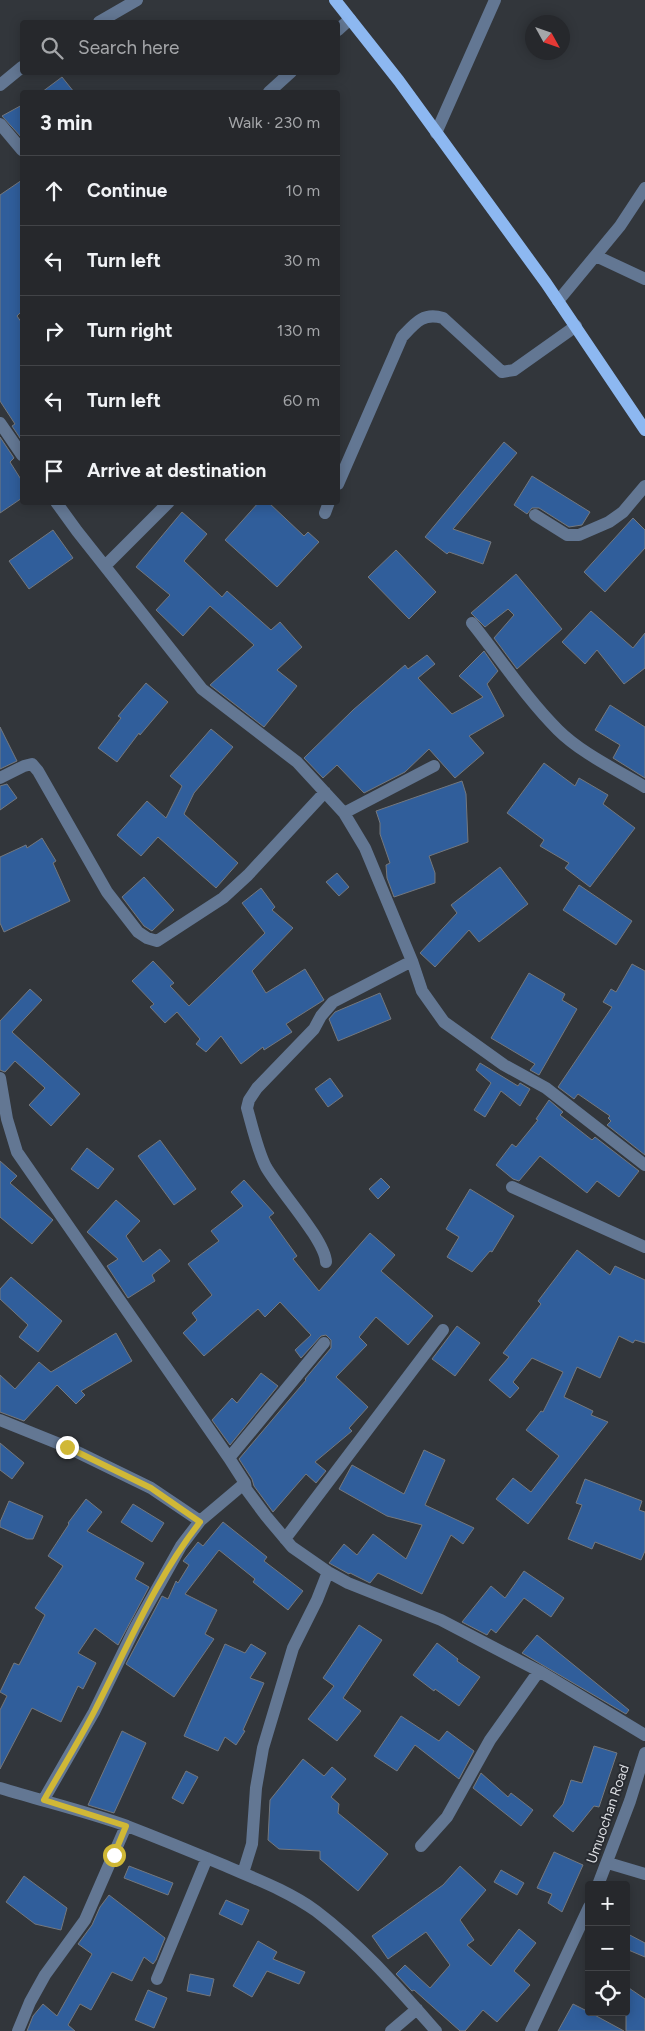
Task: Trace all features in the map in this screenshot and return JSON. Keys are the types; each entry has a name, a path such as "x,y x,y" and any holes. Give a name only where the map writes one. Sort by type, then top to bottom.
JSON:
{"main road":[{"path":"335,0 436,133 558,301 645,430"}],"street":[{"path":"102,20 137,0"},
{"path":"436,133 495,0"},
{"path":"340,28 350,19"},
{"path":"0,86 20,70"},
{"path":"271,90 288,75"},
{"path":"0,124 20,148"},
{"path":"558,301 620,226 645,188"},
{"path":"596,256 645,279"},
{"path":"340,479 402,337 417,321 432,314 443,318 502,372 514,370 576,326"},
{"path":"0,423 20,451"},
{"path":"535,515 567,535 579,535 609,522 623,512 645,486"},
{"path":"58,505 202,689 297,762 344,813 365,848 412,961 422,991 444,1022 504,1065 546,1088 645,1165"},
{"path":"105,566 166,505"},
{"path":"472,623 560,732 579,747 645,787"},
{"path":"0,778 32,764 38,771 107,892 138,932 147,938 157,941 223,898 248,875 325,792"},
{"path":"344,813 434,766"},
{"path":"326,1262 326,1254 318,1240 266,1166 247,1108 249,1100 257,1088 314,1029 321,1016 333,1002 412,961"},
{"path":"0,1078 7,1119 17,1152 229,1458 245,1483 246,1489 292,1547 328,1572 441,1620 539,1671 645,1735"},
{"path":"512,1187 645,1247"},
{"path":"286,1539 442,1330"},
{"path":"229,1458 324,1343"},
{"path":"0,1420 67,1447 151,1488 200,1522"},
{"path":"44,1800 94,1712 144,1612 181,1546 200,1522 245,1483"},
{"path":"243,1873 252,1844 256,1788 263,1748 293,1648 317,1600 328,1572"},
{"path":"421,1846 447,1817 490,1740 539,1671"},
{"name":"Umuochan Road","path":"600,1881 630,1801 645,1753"},
{"path":"0,1788 126,1826 243,1873 291,1896 315,1911 382,1969 436,2031"},
{"path":"18,2031 30,2002 45,1975 85,1920 126,1826"},
{"path":"157,1979 207,1858"},
{"path":"608,1863 645,1874"},
{"path":"531,2031 585,1916"},
{"path":"391,2031 416,2009"}],"building":[{"path":"62,77 72,90 45,90"},
{"path":"20,106 20,136 2,116"},
{"path":"20,181 20,313 17,316 20,320 20,438 12,426 15,424 0,401 0,195"},
{"path":"0,437 14,458 10,462 20,478 20,499 0,513"},
{"path":"504,442 517,453 453,529 491,542 483,564 449,552 447,554 425,537"},
{"path":"532,476 590,512 582,525 569,527 539,508 532,508 527,514 514,505"},
{"path":"256,505 271,505 304,536 308,532 319,542 277,587 225,540"},
{"path":"182,512 207,534 184,561 222,597 227,591 271,630 280,622 302,647 277,670 297,686 264,727 210,685 254,645 210,606 183,636 156,610 170,595 136,567"},
{"path":"633,518 645,530 645,548 605,592 584,572"},
{"path":"53,530 73,558 29,589 9,561"},
{"path":"396,550 436,592 409,619 368,577"},
{"path":"516,574 562,629 517,669 494,638 514,615 508,609 485,627 471,613"},
{"path":"591,611 633,648 645,633 645,668 624,684 597,650 585,664 562,642"},
{"path":"484,651 498,671 487,684 504,716 469,736 484,753 455,778 429,749 405,772 364,793 337,765 323,778 304,758 353,710 405,665 408,669 427,655 435,664 418,678 452,714 483,697 459,676"},
{"path":"146,683 168,702 140,735 139,733 117,762 98,748 121,718 118,716"},
{"path":"610,705 645,727 645,778 613,758 620,745 595,730"},
{"path":"0,727 17,761 0,769"},
{"path":"211,729 233,747 194,793 184,814 238,863 216,888 158,837 141,856 117,835 147,801 166,818 182,786 170,776"},
{"path":"544,763 575,786 579,778 608,795 603,804 635,828 590,887 565,868 569,863 540,846 544,840 507,813"},
{"path":"462,781 466,794 468,842 429,856 435,873 435,883 394,897 387,878 386,865 390,863 380,834 380,823 376,811"},
{"path":"7,784 17,798 0,810 0,786"},
{"path":"42,838 56,861 53,863 70,901 4,932 0,923 0,857 26,845 27,848"},
{"path":"500,867 528,904 479,942 469,930 435,967 420,953 457,913 451,905"},
{"path":"337,873 349,887 339,896 326,882"},
{"path":"144,877 174,910 152,931 144,926 122,897"},
{"path":"579,885 632,921 616,945 563,910"},
{"path":"261,888 275,907 272,910 293,928 252,971 266,993 305,969 324,1000 286,1024 292,1032 264,1050 263,1047 241,1064 221,1036 206,1052 196,1044 200,1039 177,1012 165,1023 150,1007 154,1004 132,981 153,961 174,983 170,986 189,1006 265,933 242,903"},
{"path":"632,964 645,971 645,1155 607,1125 611,1121 608,1118 610,1116 578,1094 574,1099 558,1087 612,1007 603,1002 611,989 616,992"},
{"path":"529,973 565,994 562,1000 577,1009 539,1075 530,1070 535,1064 491,1038"},
{"path":"30,989 42,1000 12,1032 80,1094 51,1126 29,1105 45,1088 15,1061 5,1072 0,1070 0,1021"},
{"path":"380,993 391,1019 338,1041 329,1019 335,1012"},
{"path":"480,1063 518,1086 520,1083 530,1089 520,1106 501,1091 485,1117 474,1110 491,1083 476,1070"},
{"path":"330,1078 343,1096 328,1107 315,1089"},
{"path":"549,1100 563,1112 560,1115 592,1140 595,1137 639,1171 619,1197 597,1181 587,1193 540,1156 519,1181 513,1179 496,1165 512,1144 516,1147 538,1120 536,1119"},
{"path":"160,1140 196,1189 174,1205 138,1156"},
{"path":"87,1148 114,1169 98,1189 71,1169"},
{"path":"0,1161 17,1176 10,1183 53,1220 32,1244 0,1217"},
{"path":"381,1178 390,1187 378,1199 369,1189"},
{"path":"244,1180 274,1213 269,1217 297,1256 293,1259 319,1291 370,1233 395,1255 381,1271 433,1316 408,1345 376,1317 359,1337 367,1345 336,1377 368,1407 349,1428 352,1431 315,1462 326,1471 316,1483 306,1474 273,1512 254,1486 252,1479 239,1459 331,1348 331,1340 326,1335 321,1336 301,1358 295,1350 311,1335 280,1302 265,1317 258,1309 204,1356 183,1333 197,1320 192,1313 212,1295 188,1264 219,1241 211,1231 243,1206 231,1192"},
{"path":"470,1189 514,1216 492,1252 490,1251 472,1272 447,1257 459,1237 446,1229"},
{"path":"116,1200 140,1221 126,1236 143,1262 160,1249 170,1261 152,1275 155,1281 128,1298 107,1266 118,1259 87,1232"},
{"path":"577,1250 610,1275 615,1266 645,1280 645,1343 635,1340 633,1343 619,1336 600,1378 577,1367 564,1397 593,1411 591,1415 608,1422 528,1524 496,1499 513,1478 531,1492 559,1456 526,1430 541,1411 543,1412 563,1372 532,1358 513,1382 519,1388 510,1398 489,1380 509,1357 503,1353 541,1304 538,1301"},
{"path":"11,1277 62,1321 38,1352 19,1337 28,1325 0,1299 0,1289"},
{"path":"457,1326 480,1343 455,1376 432,1359"},
{"path":"116,1333 132,1361 81,1391 85,1395 76,1404 57,1385 24,1421 0,1412 0,1375 15,1389 39,1362 51,1372"},
{"path":"261,1373 278,1386 230,1445 212,1420 232,1398 237,1403"},
{"path":"0,1443 24,1463 12,1479 0,1470"},
{"path":"424,1450 445,1460 425,1505 474,1528 463,1544 451,1535 422,1594 378,1573 370,1583 329,1563 344,1544 357,1555 373,1534 406,1559 422,1525 387,1516 339,1489 352,1465 404,1494"},
{"path":"585,1479 642,1501 639,1510 645,1512 645,1551 641,1560 595,1542 592,1549 568,1539 582,1505 576,1503"},
{"path":"86,1499 102,1512 87,1531 144,1563 135,1579 149,1587 118,1645 95,1628 78,1653 96,1663 83,1689 78,1686 61,1722 32,1708 0,1769 0,1710 7,1696 0,1692 14,1663 19,1665 45,1615 35,1608 63,1566 48,1556 68,1523"},
{"path":"9,1501 43,1516 33,1539 27,1539 0,1527 0,1522"},
{"path":"133,1504 164,1523 152,1542 121,1522"},
{"path":"223,1522 267,1557 264,1561 303,1591 288,1610 253,1582 255,1579 219,1550 185,1594 217,1610 205,1634 214,1639 174,1697 126,1664 162,1596 168,1599 176,1581 178,1583 189,1565 183,1561 198,1542 203,1546"},
{"path":"524,1571 564,1598 551,1617 524,1598 496,1633 491,1629 487,1635 462,1622 491,1586 505,1598"},
{"path":"359,1625 382,1640 343,1698 361,1711 337,1741 308,1719 334,1686 323,1678"},
{"path":"537,1635 629,1710 626,1714 522,1653"},
{"path":"437,1643 458,1659 457,1661 480,1677 459,1706 435,1689 434,1691 413,1675"},
{"path":"225,1644 245,1653 251,1644 266,1653 250,1678 264,1683 243,1730 245,1731 236,1745 225,1737 218,1751 184,1736"},
{"path":"401,1716 439,1741 447,1731 474,1751 459,1779 415,1745 397,1771 374,1756"},
{"path":"122,1731 146,1743 114,1813 88,1805"},
{"path":"594,1746 617,1753 599,1807 594,1806 573,1832 553,1816 563,1804 571,1780 582,1783"},
{"path":"303,1759 324,1776 332,1767 346,1779 331,1797 339,1804 338,1813 388,1854 358,1891 320,1859 320,1851 279,1849 268,1840 270,1800"},
{"path":"186,1771 198,1777 183,1804 172,1798"},
{"path":"481,1773 508,1797 511,1793 533,1810 521,1826 473,1788"},
{"path":"554,1852 583,1865 562,1912 548,1903 552,1894 537,1888"},
{"path":"129,1866 173,1883 168,1895 124,1878"},
{"path":"460,1866 486,1890 460,1920 474,1940 467,1945 491,1966 519,1929 536,1943 514,1971 530,1985 497,2022 483,2010 465,2031 460,2031 414,1990 412,1991 396,1974 405,1965 430,1988 450,1965 426,1932 388,1959 372,1936 443,1885"},
{"path":"501,1870 524,1883 517,1895 494,1882"},
{"path":"24,1876 67,1908 61,1930 35,1924 6,1902"},
{"path":"109,1895 165,1938 156,1960 153,1964 144,1957 132,1981 112,1972 91,2010 80,2004 68,2025 75,2031 27,2031 33,2016 43,2004 57,2016 92,1954 78,1944 92,1925 100,1907"},
{"path":"226,1900 249,1910 242,1925 219,1914"},
{"path":"630,1935 645,1943 645,1957 630,1951"},
{"path":"258,1941 277,1952 273,1959 305,1972 299,1984 267,1971 252,1997 233,1986"},
{"path":"190,1974 214,1979 210,1996 187,1991"},
{"path":"630,1989 645,1999 645,2031 626,2031 626,2016 630,2016"},
{"path":"148,1990 167,1998 154,2028 135,2020"},
{"path":"573,2004 585,2010 585,2016 596,2016 624,2031 558,2031"}],"route":[{"path":"67,1447 151,1488 200,1522 181,1546 135,1628 94,1712 44,1800 126,1826 114,1855"}]}
